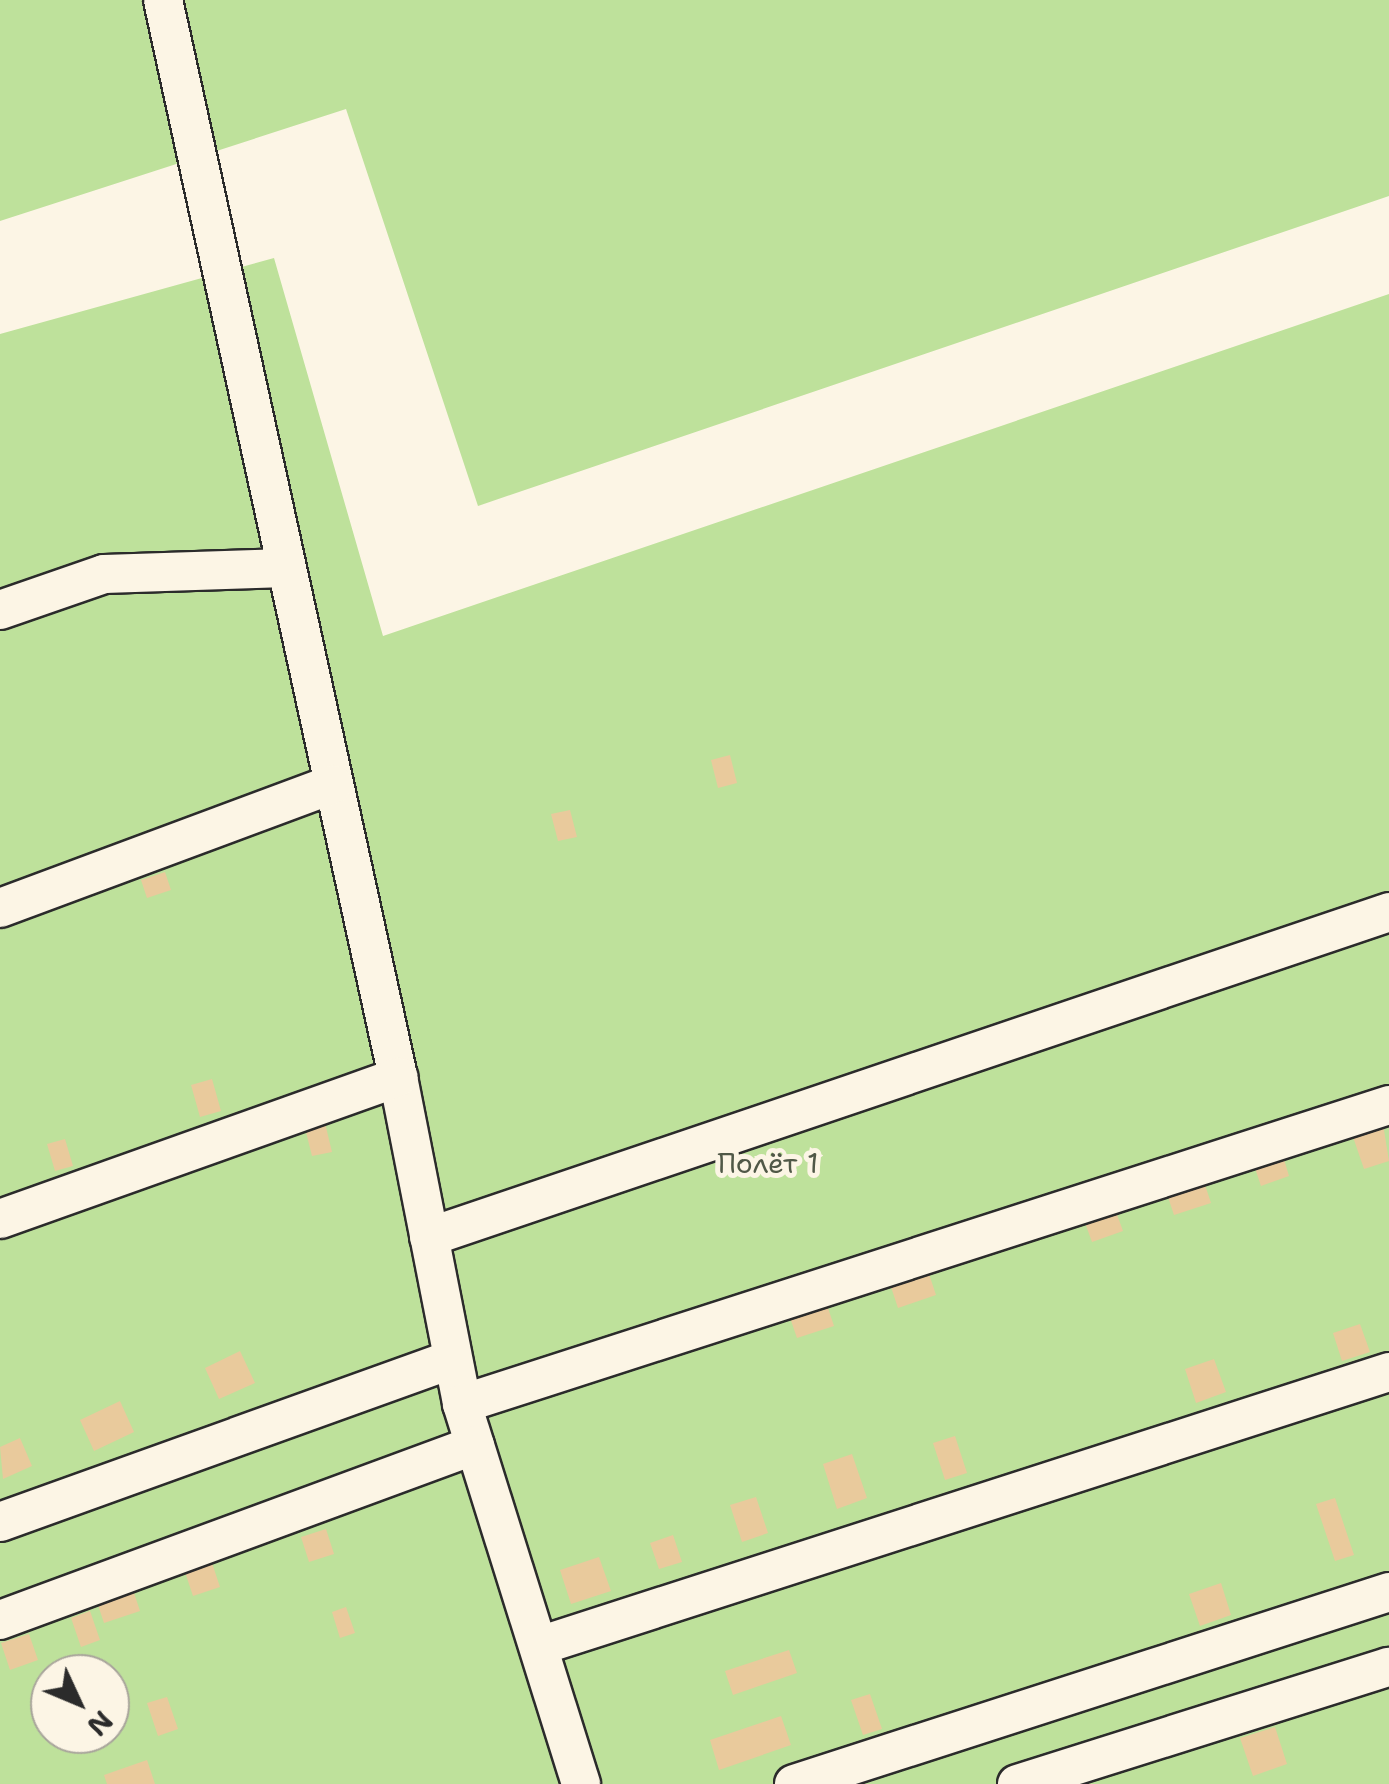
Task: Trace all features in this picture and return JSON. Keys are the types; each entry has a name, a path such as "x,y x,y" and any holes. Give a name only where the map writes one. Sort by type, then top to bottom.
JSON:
{"lane":[{"path":"163,0 398,1077 462,1404 581,1784"},
{"path":"0,610 104,574 286,568"},
{"path":"0,908 333,784"},
{"path":"430,1237 1389,912"},
{"path":"0,1219 398,1077"},
{"path":"462,1404 1389,1105"},
{"path":"0,1522 453,1359"},
{"path":"539,1646 1389,1372"},
{"path":"0,1620 475,1445"},
{"path":"794,1784 1389,1592"},
{"path":"1017,1784 1389,1667"}],"green space":[{"path":"0,0 1389,0 1389,196 478,506 346,109 0,221"},
{"name":"Полёт 1","path":"274,258 383,636 1389,294 1389,1784 0,1784 0,334"}],"building":[{"path":"730,755 737,783 718,788 711,760"},
{"path":"570,810 577,837 558,841 551,814"},
{"path":"165,872 171,890 147,898 141,880"},
{"path":"212,1079 221,1111 200,1117 191,1085"},
{"path":"324,1119 332,1152 312,1156 304,1124"},
{"path":"1383,1124 1389,1161 1364,1169 1352,1134"},
{"path":"65,1139 73,1166 55,1171 47,1144"},
{"path":"1283,1156 1289,1176 1261,1186 1254,1165"},
{"path":"1203,1179 1211,1203 1174,1215 1166,1191"},
{"path":"1115,1209 1123,1231 1092,1242 1084,1220"},
{"path":"927,1268 936,1295 898,1308 889,1281"},
{"path":"825,1299 834,1326 797,1338 788,1312"},
{"path":"1360,1324 1370,1352 1342,1361 1333,1333"},
{"path":"240,1351 255,1383 219,1399 205,1368"},
{"path":"1214,1359 1226,1392 1196,1403 1185,1369"},
{"path":"120,1401 134,1432 94,1451 80,1420"},
{"path":"955,1436 967,1473 945,1480 933,1443"},
{"path":"20,1438 32,1466 3,1479 0,1447"},
{"path":"852,1454 867,1498 837,1509 823,1464"},
{"path":"756,1497 768,1533 742,1542 730,1505"},
{"path":"1335,1498 1354,1555 1335,1561 1316,1504"},
{"path":"326,1529 334,1554 309,1562 301,1537"},
{"path":"673,1535 682,1562 659,1569 650,1543"},
{"path":"599,1557 611,1591 571,1604 560,1570"},
{"path":"211,1560 220,1587 193,1596 184,1569"},
{"path":"1221,1583 1231,1615 1200,1626 1189,1594"},
{"path":"132,1587 140,1611 104,1623 96,1599"},
{"path":"346,1607 355,1633 340,1638 332,1612"},
{"path":"90,1611 100,1640 81,1647 71,1618"},
{"path":"29,1634 36,1654 30,1654 30,1663 10,1670 1,1643"},
{"path":"789,1650 797,1673 733,1695 725,1671"},
{"path":"870,1694 882,1729 863,1735 851,1700"},
{"path":"167,1697 178,1729 158,1736 147,1703"},
{"path":"781,1716 791,1745 719,1770 710,1740"},
{"path":"1275,1727 1287,1764 1253,1776 1240,1738"},
{"path":"147,1760 155,1784 107,1784 104,1775"}]}
